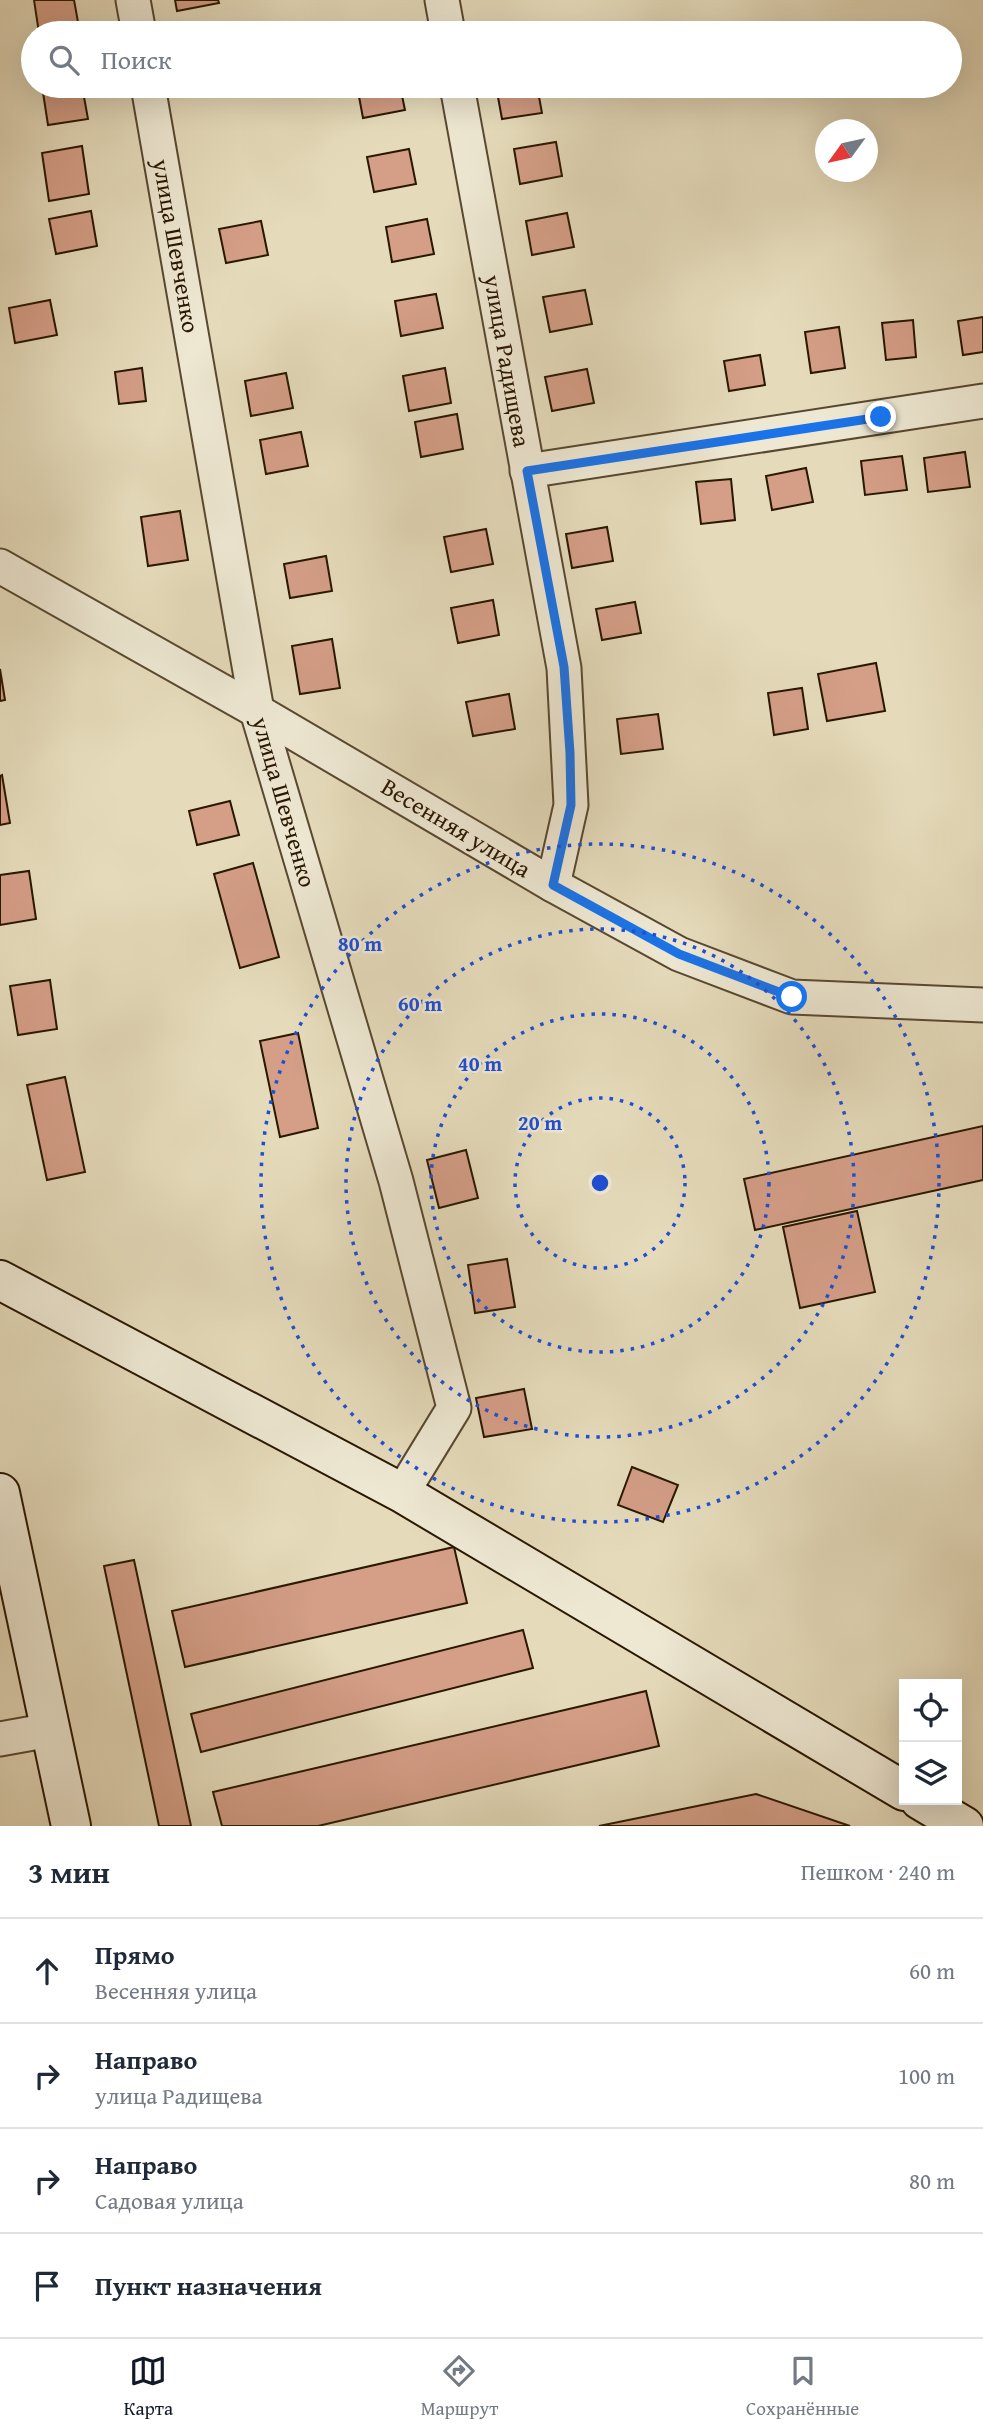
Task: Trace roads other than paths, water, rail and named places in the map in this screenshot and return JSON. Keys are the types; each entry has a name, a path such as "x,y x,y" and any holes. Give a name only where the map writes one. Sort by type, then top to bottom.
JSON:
{"street":[{"path":"133,0 137,21"},
{"path":"442,0 446,21"},
{"name":"улица Шевченко","path":"150,98 257,711 396,1181 454,1408 402,1493"},
{"name":"улица Радищева","path":"459,98 564,667 571,805 553,885"},
{"path":"527,471 983,401"},
{"name":"Весенняя улица","path":"0,566 257,711 553,885 679,954 792,997 983,1005"},
{"path":"0,1280 402,1493 899,1788"},
{"path":"0,1493 71,1826"},
{"path":"0,1739 50,1730"},
{"path":"928,1805 964,1826"}]}
